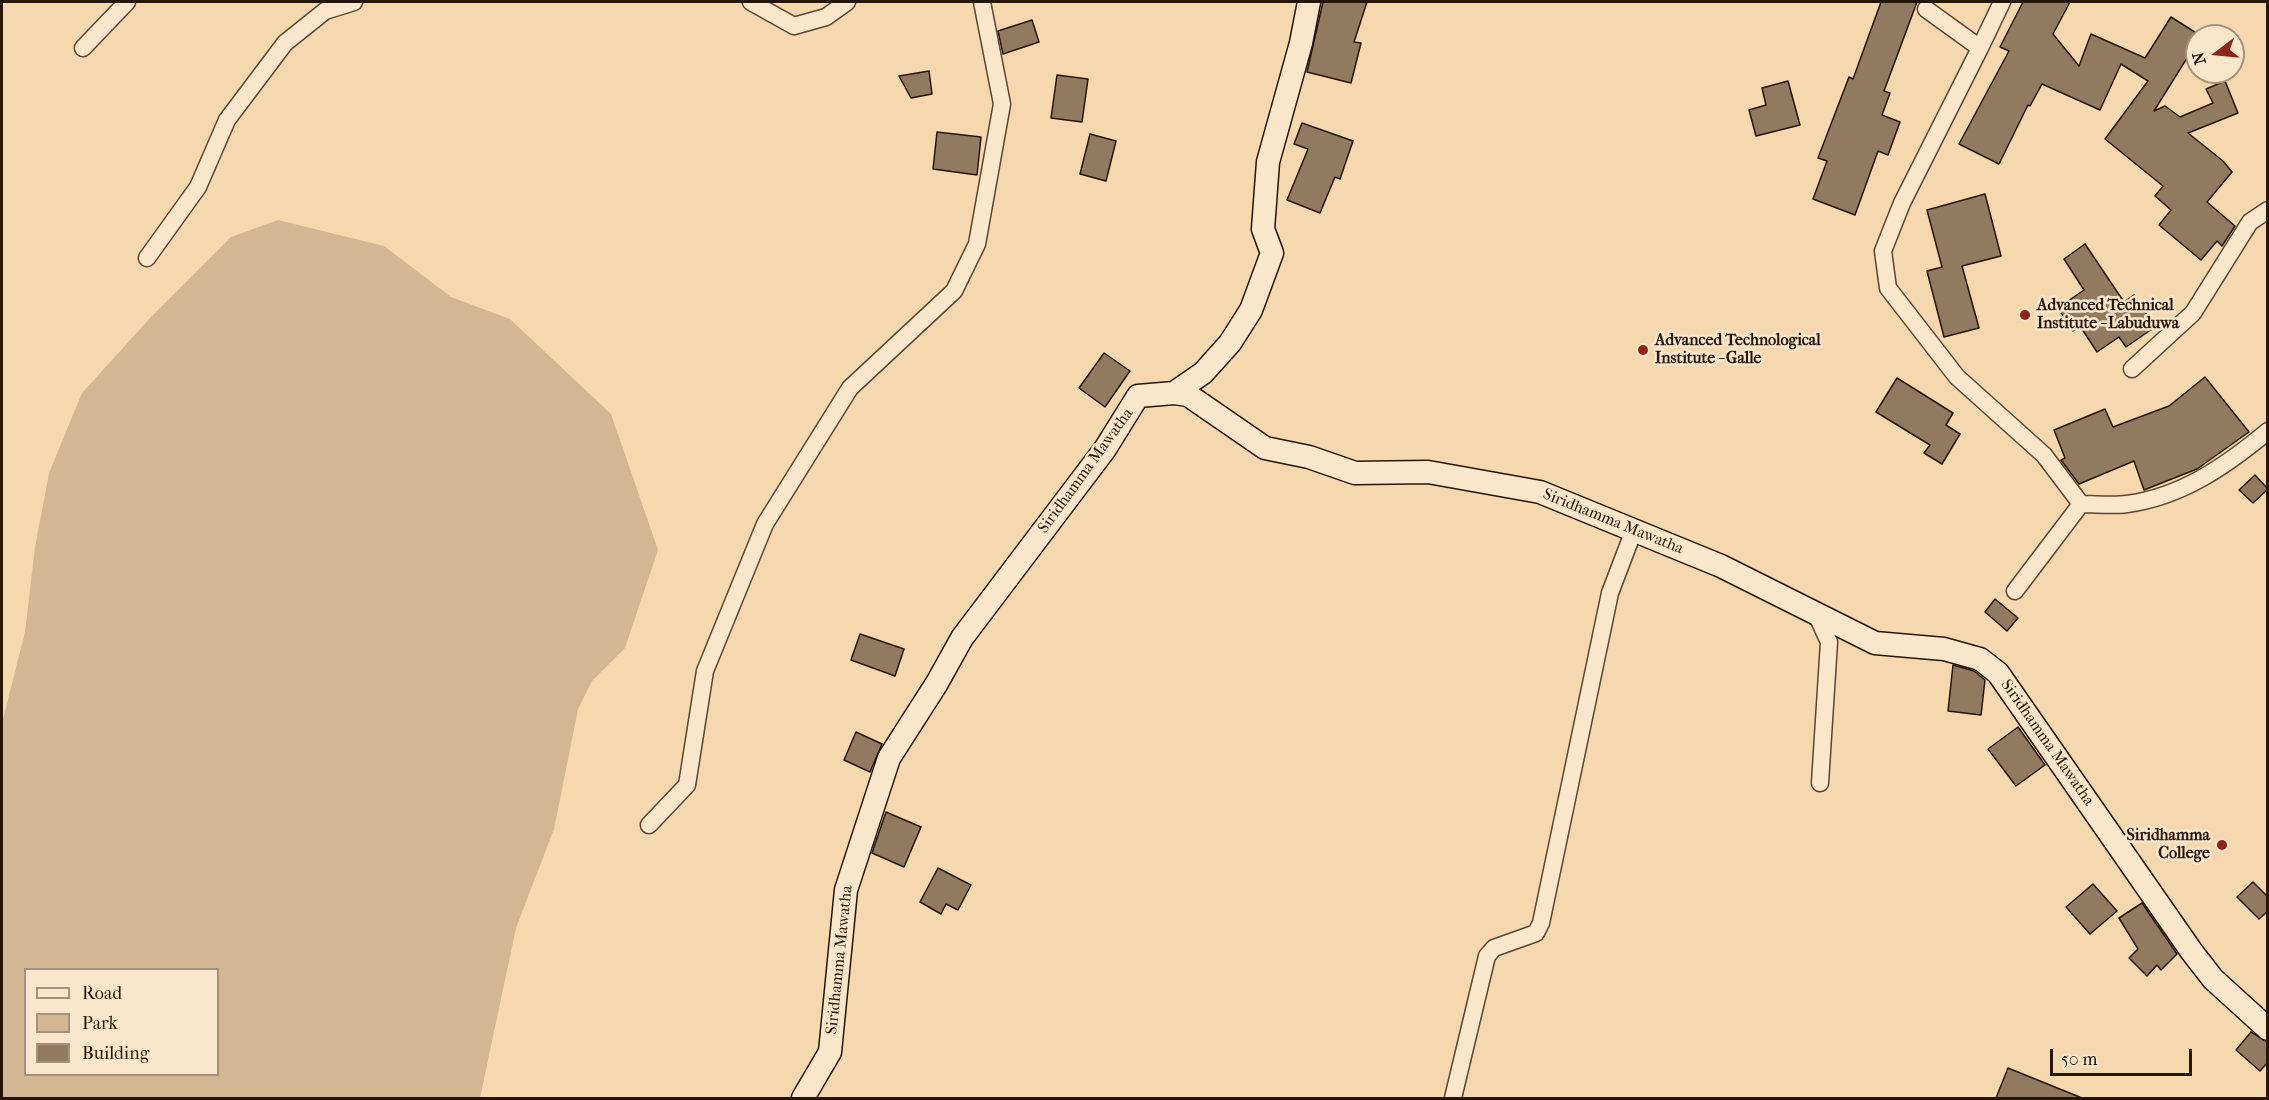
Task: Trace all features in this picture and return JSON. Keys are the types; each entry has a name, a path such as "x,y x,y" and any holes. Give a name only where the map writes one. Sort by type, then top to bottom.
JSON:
{"street":[{"path":"83,48 127,2"},
{"path":"147,258 198,187 226,120 285,43 325,11 354,2"},
{"path":"751,2 794,27 826,17 847,2"},
{"path":"649,825 687,786 705,671 765,524 850,388 954,291 977,244 1002,104 982,2"},
{"path":"1174,393 1203,373 1230,343 1251,310 1272,253 1263,229 1268,162 1301,43 1309,2"},
{"path":"2002,2 1902,202 1883,251 1888,288 1957,377 2044,455 2081,504"},
{"path":"1926,9 1980,48"},
{"path":"2132,369 2193,313 2250,222 2268,210"},
{"name":"Siridhamma Mawatha","path":"803,1098 830,1052 846,890 889,758 937,683 962,638 1105,449 1138,396 1174,393 1188,395 1265,448 1309,457 1355,473 1428,472 1540,492 1721,566 1875,643 1944,649 1980,659 1998,672 2213,979 2268,1029"},
{"path":"2081,504 2126,505 2174,493 2237,457 2268,431"},
{"path":"2015,591 2081,504"},
{"path":"1453,1098 1487,956 1494,948 1536,933 1541,923 1610,593 1634,530"},
{"path":"1817,616 1829,642 1820,783"}],"green space":[{"path":"278,220 384,246 451,297 510,319 611,414 658,550 625,648 592,681 578,709 554,829 516,928 480,1098 2,1098 2,723 25,632 35,547 49,473 82,393 151,317 231,237"}],"building":[{"path":"1323,2 1367,2 1354,42 1361,43 1351,83 1307,72"},
{"path":"1881,2 1917,2 1884,91 1890,93 1882,115 1900,122 1888,155 1878,151 1855,215 1813,199 1827,161 1818,158 1849,77 1853,79"},
{"path":"2023,2 2070,2 2053,34 2079,66 2091,34 2145,58 2171,17 2185,26 2185,61 2154,111 2165,106 2180,117 2213,103 2206,89 2218,84 2226,84 2238,113 2188,133 2223,161 2232,172 2207,202 2235,226 2222,246 2217,241 2201,260 2159,225 2171,210 2155,196 2163,186 2105,139 2148,81 2121,64 2100,110 2042,84 2030,106 2028,105 1999,164 1959,144 2009,51 2000,47"},
{"path":"1032,20 1039,42 1003,54 998,31"},
{"path":"929,71 932,94 911,98 899,76"},
{"path":"1057,75 1088,79 1082,122 1051,118"},
{"path":"1788,81 1800,125 1756,136 1749,110 1766,105 1762,88"},
{"path":"1302,123 1353,141 1340,179 1335,177 1320,213 1287,200 1308,149 1294,144"},
{"path":"937,132 981,137 977,175 933,169"},
{"path":"1090,134 1116,141 1106,181 1080,174"},
{"path":"1985,194 2001,256 1962,266 1979,328 1944,337 1927,271 1942,267 1927,210"},
{"path":"2085,244 2124,302 2134,295 2155,327 2126,347 2119,337 2097,352 2080,326 2073,331 2058,308 2084,290 2064,259"},
{"path":"1104,353 1130,371 1105,407 1079,388"},
{"path":"2205,377 2249,432 2197,469 2144,490 2134,461 2079,484 2061,460 2065,458 2054,430 2105,409 2113,427 2169,406"},
{"path":"1897,378 1953,413 1946,425 1960,434 1942,464 1924,453 1930,445 1876,412"},
{"path":"2255,475 2268,489 2253,503 2239,490"},
{"path":"1995,599 2018,618 2007,631 1985,612"},
{"path":"860,634 904,649 895,676 851,660"},
{"path":"1953,665 1974,671 1985,680 1981,715 1948,711"},
{"path":"2018,727 2045,765 2016,786 1988,749"},
{"path":"856,732 882,744 870,772 844,760"},
{"path":"886,812 921,827 904,867 872,853"},
{"path":"938,868 971,885 958,910 946,904 941,914 920,902"},
{"path":"2253,882 2268,897 2268,911 2259,919 2237,897"},
{"path":"2093,884 2117,911 2090,934 2066,907"},
{"path":"2142,903 2177,954 2161,970 2157,965 2147,976 2129,958 2138,949 2119,918"},
{"path":"2251,1032 2268,1042 2268,1062 2260,1071 2236,1050"},
{"path":"2008,1068 2082,1098 1996,1098"}],"place":[{"name":"Advanced Technical Institute - Labuduwa","path":"2025,315"},
{"name":"Advanced Technological Institute - Galle","path":"1643,350"},
{"name":"Siridhamma College","path":"2222,845"}]}
